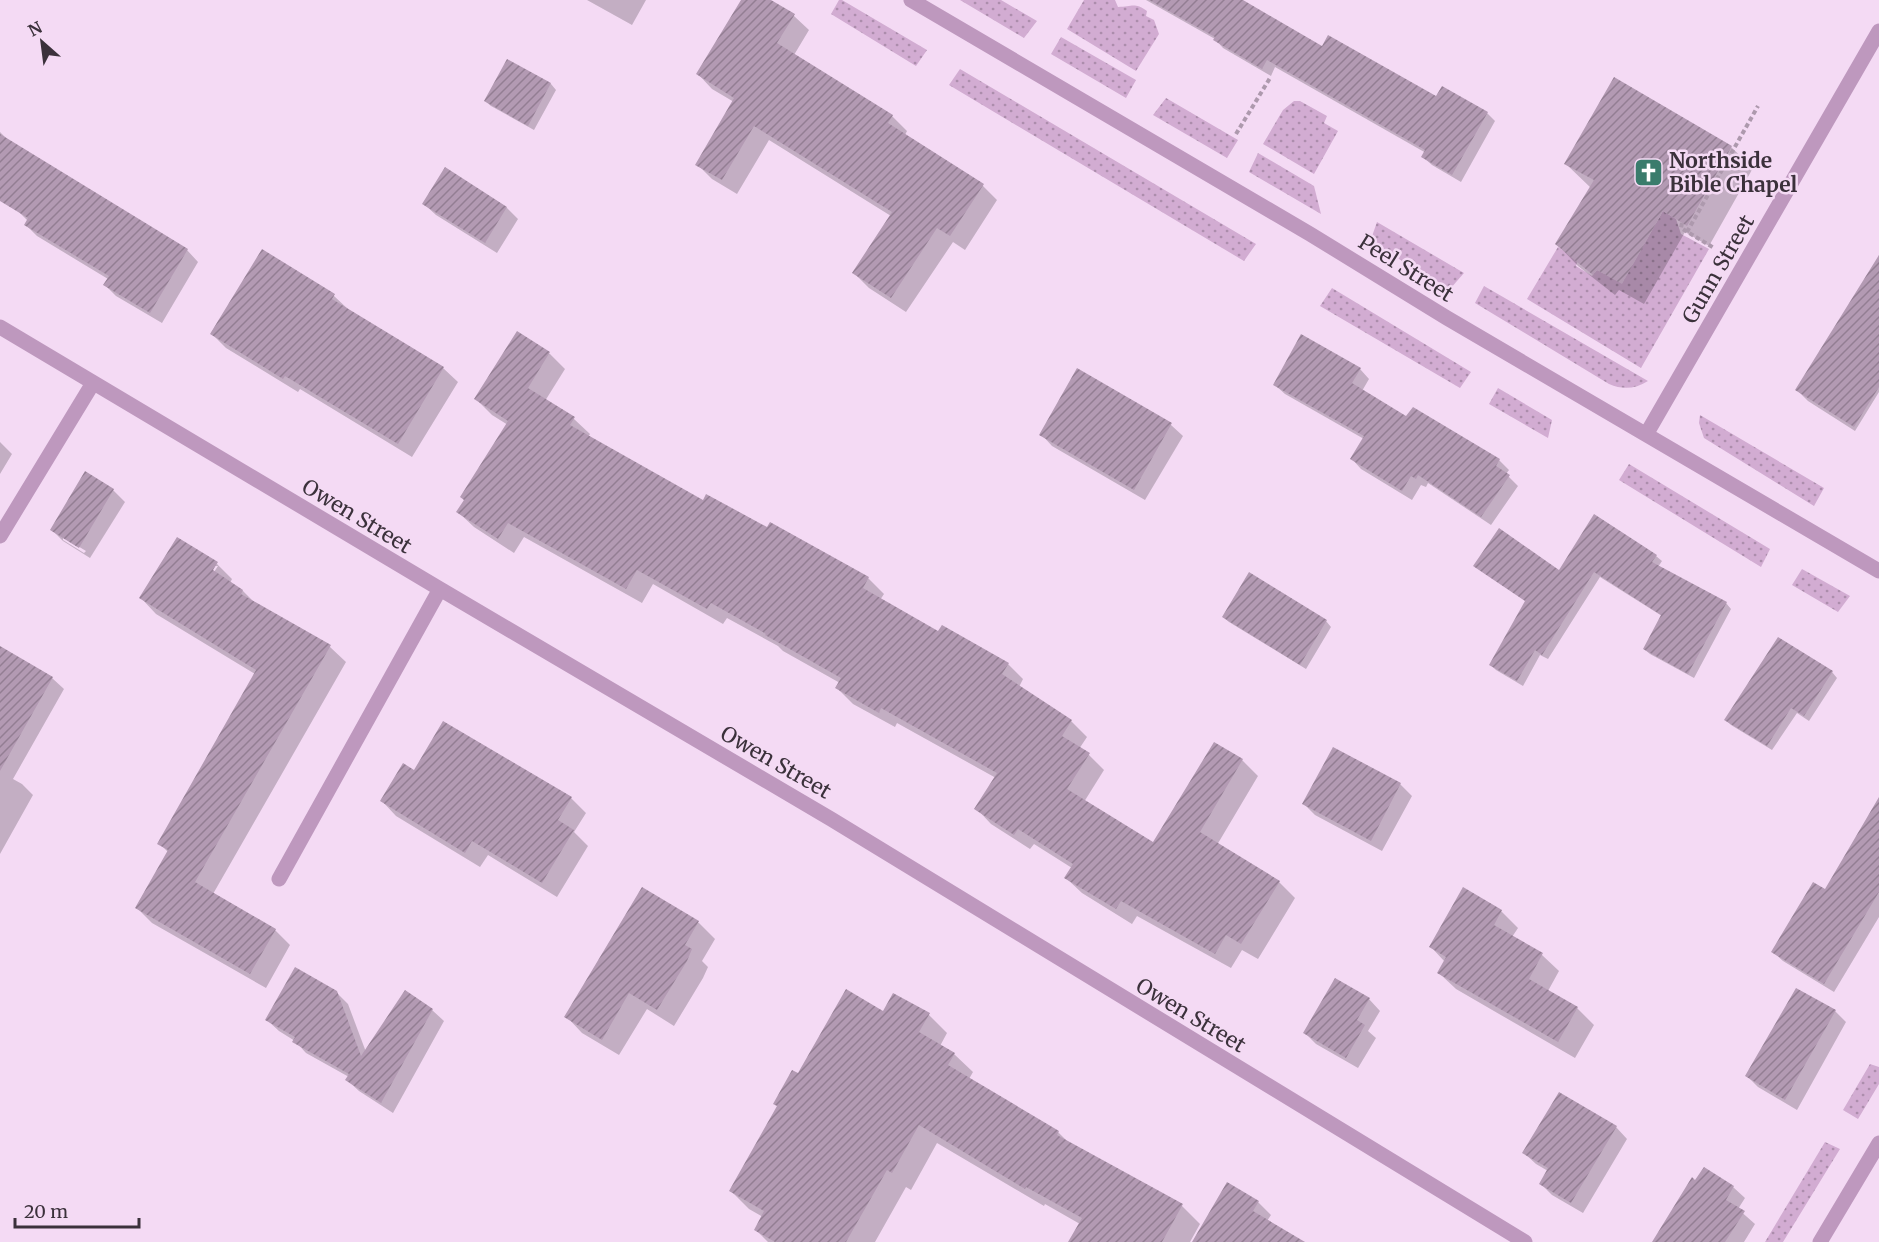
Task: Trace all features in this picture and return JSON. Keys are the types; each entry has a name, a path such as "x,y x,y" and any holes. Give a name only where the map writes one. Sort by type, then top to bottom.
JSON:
{"street":[{"name":"Peel Street","path":"911,0 1879,571"},
{"name":"Gunn Street","path":"1647,434 1879,30"},
{"name":"Owen Street","path":"0,327 831,819 1525,1242"},
{"path":"0,536 93,383"},
{"path":"279,879 440,589"},
{"path":"1820,1242 1879,1143"}],"path":[{"path":"1236,134 1270,78"},
{"path":"1687,232 1758,106"},
{"path":"1683,223 1681,228 1714,248"}],"shaded area":[{"path":"839,0 927,50 916,66 831,14"},
{"path":"960,0 1001,0 1037,21 1024,38"},
{"path":"1084,0 1115,0 1118,7 1139,7 1147,11 1146,16 1154,20 1159,34 1136,71 1067,29"},
{"path":"1061,37 1136,80 1126,98 1051,54"},
{"path":"960,69 1256,244 1244,261 949,85"},
{"path":"1166,98 1238,140 1227,158 1153,115"},
{"path":"1294,101 1300,101 1327,116 1324,123 1338,131 1314,174 1263,144 1283,110"},
{"path":"1258,153 1314,186 1321,214 1249,172"},
{"path":"1663,211 1676,219 1681,234 1709,249 1641,368 1527,299 1558,247 1578,260 1576,266 1592,276 1597,270 1622,283"},
{"path":"1377,222 1464,273 1450,289 1370,242"},
{"path":"1484,286 1648,381 1629,388 1609,384 1475,303"},
{"path":"1332,288 1471,372 1460,388 1320,306"},
{"path":"1498,388 1552,420 1548,438 1489,404"},
{"path":"1700,415 1824,488 1814,506 1704,438 1699,423"},
{"path":"1629,464 1770,549 1761,567 1619,480"},
{"path":"1802,569 1850,596 1838,612 1792,585"},
{"path":"1870,1064 1879,1067 1879,1084 1858,1119 1843,1110"},
{"path":"1825,1142 1840,1149 1783,1242 1765,1242"}],"building":[{"path":"741,0 771,0 795,14 777,43 893,115 888,123 984,184 950,236 937,228 891,298 852,273 892,212 754,126 722,180 695,165 734,98 696,74"},
{"path":"1149,0 1243,0 1322,46 1328,35 1436,96 1442,86 1488,112 1452,175 1421,157 1425,150 1267,60 1262,69 1213,40 1215,37"},
{"path":"507,59 551,83 528,126 484,101"},
{"name":"Northside Bible Chapel","path":"1614,77 1732,146 1687,226 1663,211 1622,284 1597,270 1593,275 1555,244 1594,180 1564,164"},
{"path":"0,134 188,249 150,313 103,285 109,276 24,225 28,218 0,201"},
{"path":"445,167 507,207 485,243 422,204"},
{"path":"262,249 335,294 332,299 444,367 398,444 285,376 283,379 210,334"},
{"path":"1879,255 1879,387 1854,427 1795,390"},
{"path":"517,331 550,352 528,388 575,417 570,425 703,500 706,494 767,527 770,522 869,577 863,588 938,631 942,625 1009,663 1002,674 1072,720 1062,736 1090,753 1067,789 1153,842 1214,742 1243,759 1200,832 1280,881 1241,944 1226,935 1215,954 1121,901 1116,909 1064,878 1073,864 1018,829 1014,835 974,809 997,773 881,708 879,713 835,688 841,678 711,603 707,609 637,570 626,589 508,523 498,539 456,512 464,500 460,497 508,421 474,399"},
{"path":"1301,334 1361,368 1352,383 1406,416 1413,407 1500,459 1496,466 1510,475 1481,517 1418,475 1416,479 1411,476 1402,491 1350,459 1364,436 1273,385"},
{"path":"1077,368 1172,423 1134,490 1039,435"},
{"path":"85,471 114,489 79,548 50,530"},
{"path":"1594,514 1657,555 1652,562 1727,602 1688,674 1643,649 1661,615 1594,572 1542,655 1535,650 1517,681 1489,665 1525,601 1473,566 1499,528 1559,570"},
{"path":"177,537 218,562 213,570 243,590 241,594 331,645 195,882 276,929 250,974 135,908 168,850 157,844 256,670 139,598"},
{"path":"1249,572 1327,620 1300,665 1222,617"},
{"path":"1778,637 1833,671 1804,716 1791,708 1767,746 1724,720"},
{"path":"0,646 53,677 0,771"},
{"path":"443,721 572,797 558,820 574,830 542,883 472,841 465,853 380,801 403,763 414,770"},
{"path":"1333,747 1401,783 1371,841 1302,804"},
{"path":"1879,797 1879,892 1824,984 1771,952 1813,882 1825,889"},
{"path":"642,887 699,921 685,945 692,949 657,1010 629,993 602,1040 564,1017"},
{"path":"1463,887 1502,910 1494,925 1543,953 1529,979 1578,1007 1558,1042 1437,973 1446,957 1429,947"},
{"path":"295,967 337,991 361,1056 405,990 433,1009 381,1103 345,1080 349,1074 292,1042 295,1037 265,1020"},
{"path":"1335,978 1370,998 1357,1020 1365,1025 1346,1058 1303,1033"},
{"path":"1796,988 1836,1010 1785,1100 1745,1076"},
{"path":"846,989 883,1011 893,993 930,1013 919,1032 955,1053 948,1065 1059,1131 1057,1135 1183,1204 1162,1242 1068,1242 1082,1218 1026,1187 1025,1189 919,1125 892,1173 887,1170 846,1242 775,1242 754,1230 764,1211 729,1191 777,1106 773,1104 792,1070 798,1073"},
{"path":"1559,1092 1617,1126 1571,1203 1539,1184 1548,1168 1522,1153"},
{"path":"1704,1167 1734,1186 1726,1200 1745,1211 1725,1242 1652,1242 1692,1177 1695,1180"},
{"path":"1227,1182 1259,1201 1253,1211 1305,1242 1192,1242"}],"place":[{"name":"Northside Bible Chapel","path":"1648,172"}]}
